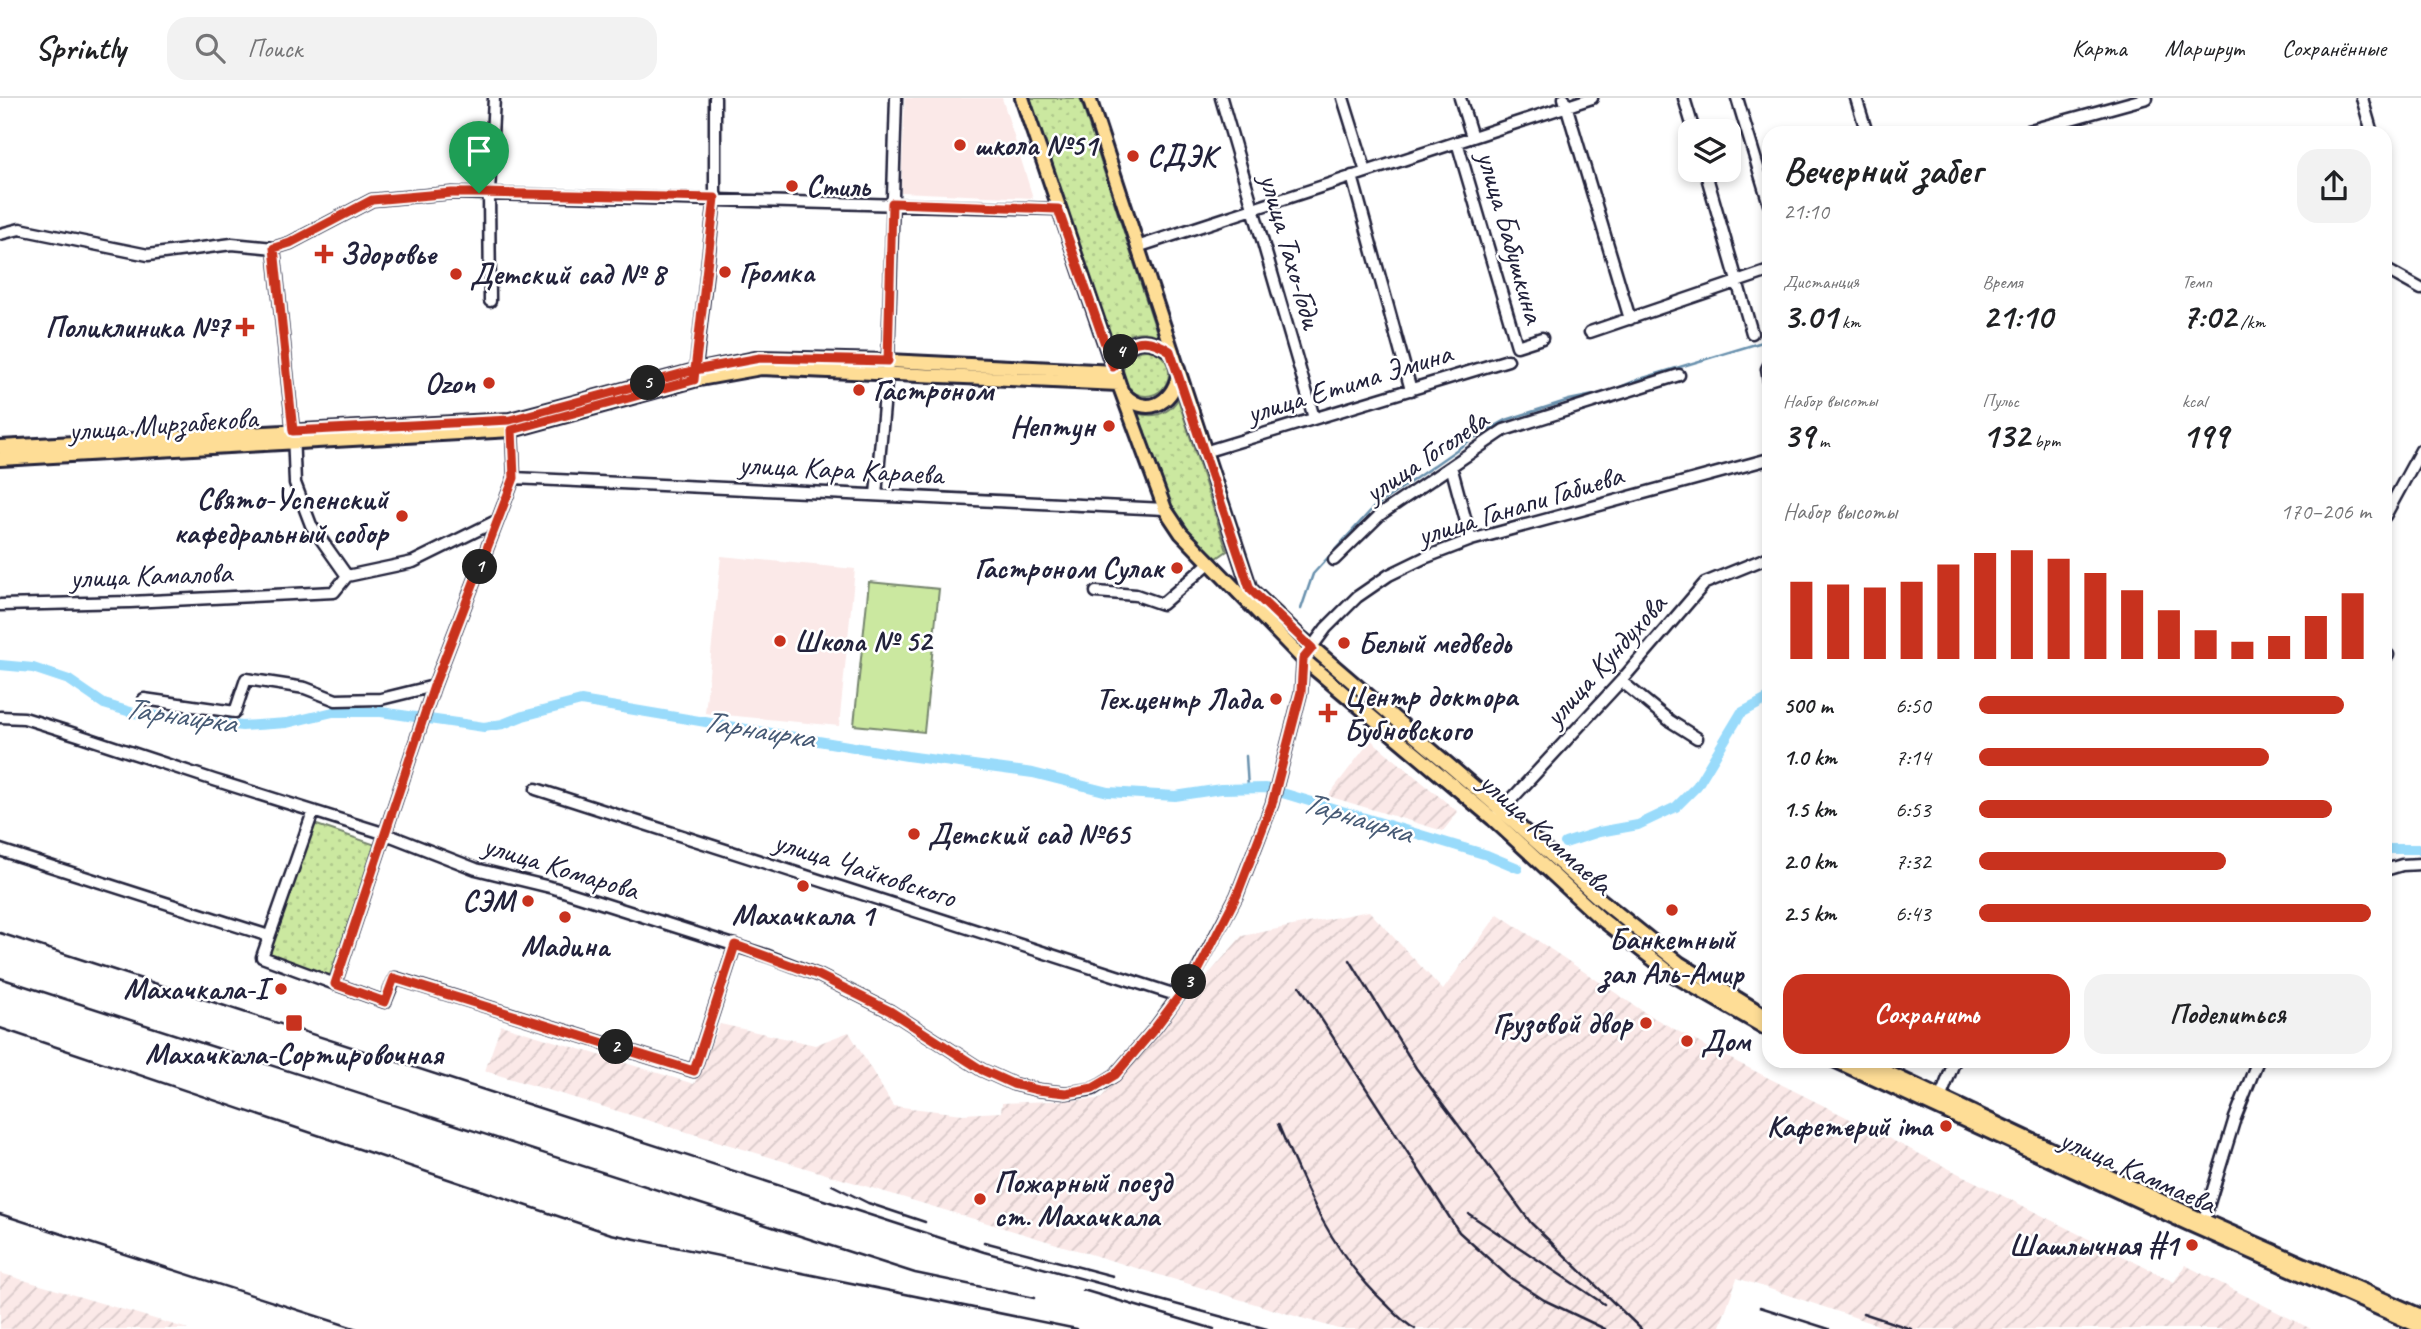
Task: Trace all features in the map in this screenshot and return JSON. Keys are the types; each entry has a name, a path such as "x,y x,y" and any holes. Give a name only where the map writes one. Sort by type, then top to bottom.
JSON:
{"main road":[{"path":"1022,98 1058,209 1165,509 1181,533 1208,564 1246,592"},
{"path":"1088,98 1205,452 1246,592"},
{"path":"1170,351 1158,342 1144,340 1130,344 1119,354 1117,378 1130,400 1142,406 1156,405 1167,399 1176,388 1178,375"},
{"name":"улица Мирзабекова","path":"0,459 510,420 760,358 1117,378"},
{"name":"улица Мирзабекова","path":"0,447 512,430 695,375"},
{"name":"улица Каммаева","path":"1246,592 1497,814 1588,908 1672,974 1762,1026"},
{"name":"улица Каммаева","path":"1246,592 1303,659 1679,963 1762,1013"},
{"name":"улица Каммаева","path":"1855,1068 1938,1102 2421,1327"},
{"name":"улица Каммаева","path":"1876,1068 1938,1102"},
{"name":"улица Каммаева","path":"2202,1224 2421,1316"}],"street":[{"path":"490,302 489,193 494,98"},
{"path":"695,375 715,198 715,98"},
{"path":"876,495 887,367 896,98"},
{"name":"улица Тахо-Годи","path":"1222,98 1314,418"},
{"path":"1343,98 1366,172"},
{"name":"улица Бабушкина","path":"1460,98 1472,136"},
{"path":"1137,247 1457,142 1565,102 1592,98"},
{"path":"1684,98 1690,119"},
{"path":"1737,98 1762,181"},
{"path":"1856,98 1865,126"},
{"path":"2045,126 2147,98"},
{"path":"2362,98 2370,126"},
{"path":"1565,102 1630,319"},
{"name":"улица Бабушкина","path":"1457,142 1517,346 1542,338"},
{"path":"1352,176 1411,390"},
{"path":"1709,182 1752,333"},
{"path":"0,234 20,229 148,255 232,244 274,248 290,243 372,200 452,193 1058,209"},
{"path":"274,248 293,436 295,483 311,525 347,576"},
{"path":"1590,332 1762,273"},
{"path":"2392,273 2421,289"},
{"name":"улица Етима Эмина","path":"1205,452 1508,360"},
{"name":"улица Гоголева","path":"1334,560 1381,514 1504,430 1679,375"},
{"path":"335,984 434,686 514,478 512,430"},
{"path":"2392,503 2421,450"},
{"name":"улица Ганапи Габиева","path":"1312,648 1326,628 1357,597 1389,575 1471,540 1762,461"},
{"path":"1451,466 1471,540"},
{"name":"улица Кара Караева","path":"514,478 1165,509"},
{"name":"улица Камалова","path":"0,605 334,592 347,576 413,562 496,522"},
{"name":"улица Кундухова","path":"1497,814 1621,681 1705,583 1762,560"},
{"path":"1096,592 1136,595 1162,604 1208,564"},
{"path":"1179,996 1198,971 1237,895 1272,804 1301,692 1303,659 1312,648"},
{"path":"144,699 235,712 246,679 305,688 336,700 381,699 434,686"},
{"path":"1621,681 1697,738"},
{"name":"улица Комарова","path":"0,717 24,718 38,722 386,834 476,869 554,888 735,945 818,975 909,1023 982,1070 1013,1084 1038,1090 1066,1093 1093,1088 1115,1075 1179,996"},
{"name":"улица Чайковского","path":"536,789 1179,996"},
{"path":"313,812 262,957 385,1002 394,978 694,1071 735,945"},
{"path":"0,850 269,936"},
{"path":"2392,868 2421,864"},
{"path":"1938,1102 1952,1068"},
{"path":"2202,1224 2235,1118 2255,1068"}],"shaded area":[{"name":"школа №51","path":"905,98 1002,98 1033,198 901,192"},
{"name":"Школа № 52","path":"721,556 855,569 839,726 705,713"},
{"path":"1371,740 1458,812 1443,831 1328,796"},
{"path":"1369,911 1443,990 1498,914 1647,1014 1703,1045 2174,1282 2185,1265 2311,1329 1890,1329 1737,1278 1719,1329 1338,1329 485,1071 501,1025 694,1084 720,1024 815,1045 849,1032 893,1106 963,1114 1001,1112 1002,1103 1100,1099 1242,936"},
{"path":"0,1273 188,1329 0,1329"}],"green space":[{"path":"1030,98 1080,98 1158,336 1138,332 1127,336 1113,351"},
{"path":"1146,350 1162,357 1169,373 1162,389 1146,396 1130,389 1123,373 1130,357"},
{"path":"1178,399 1227,551 1217,558 1186,530 1169,504 1136,413 1160,414 1170,409"},
{"path":"869,582 939,589 924,732 854,725"},
{"path":"311,823 376,845 329,978 266,955"}],"waterway":[{"path":"1301,609 1313,574 1373,508 1472,439 1506,420 1569,400 1608,392 1640,379 1762,342"},
{"name":"Тарнаирка","path":"0,665 33,668 69,680 104,704 134,713 242,726 287,723 333,712 381,712 484,727 581,701 907,756 1033,773 1108,792 1175,796 1221,789 1266,788 1487,855 1518,868"},
{"name":"Тарнаирка","path":"1565,843 1599,832 1638,825 1676,807 1697,786 1741,713 1762,702"},
{"path":"1246,756 1248,788"},
{"name":"Тарнаирка","path":"2392,849 2421,849"}],"railway":[{"path":"0,933 984,1252 1267,1329"},
{"path":"1350,960 1416,1068 1531,1223 1641,1329"},
{"path":"0,978 915,1273 1034,1298"},
{"path":"1300,986 1459,1232 1509,1277 1544,1300 1605,1329"},
{"path":"0,1028 611,1234 1077,1329"},
{"path":"1278,1124 1310,1197 1336,1243 1367,1285 1415,1329"},
{"path":"832,1185 868,1203 925,1222"},
{"path":"0,1214 357,1329"},
{"path":"1469,1214 1604,1304"},
{"path":"984,1242 1113,1276"},
{"path":"1083,1290 1214,1329"},
{"path":"1760,1307 1829,1329"},
{"path":"1863,1313 1911,1329"}],"place":[{"name":"школа №51","path":"960,145"},
{"name":"СДЭК","path":"1133,156"},
{"name":"Стиль","path":"792,186"},
{"name":"Здоровье","path":"324,254"},
{"name":"Громка","path":"725,272"},
{"name":"Детский сад № 8","path":"456,274"},
{"name":"Поликлиника №7","path":"245,327"},
{"name":"Ozon","path":"489,383"},
{"name":"Гастроном","path":"859,390"},
{"name":"Нептун","path":"1109,426"},
{"name":"Свято-Успенский кафедральный собор","path":"402,516"},
{"name":"Гастроном Сулак","path":"1177,568"},
{"name":"Школа № 52","path":"780,641"},
{"name":"Белый медведь","path":"1344,643"},
{"name":"Тех.центр Лада","path":"1276,699"},
{"name":"Центр доктора Бубновского","path":"1328,713"},
{"name":"Детский сад №65","path":"914,834"},
{"name":"Махачкала 1","path":"803,886"},
{"name":"СЭМ","path":"528,901"},
{"name":"Банкетный зал Аль-Амир","path":"1672,910"},
{"name":"Мадина","path":"565,917"},
{"name":"Махачкала-I","path":"281,989"},
{"name":"Махачкала-Сортировочная","path":"294,1023"},
{"name":"Грузовой двор","path":"1646,1023"},
{"name":"Дом","path":"1687,1041"},
{"name":"Кафетерий ima","path":"1946,1126"},
{"name":"Пожарный поезд ст. Махачкала","path":"980,1199"},
{"name":"Шашлычная #1","path":"2192,1245"}],"route":[{"path":"479,193 372,200 290,243 274,248 293,431 510,420 695,370 760,358 888,361 892,203 1058,209 1113,367 1119,354 1130,344 1144,340 1158,342 1170,351 1250,589 1312,648 1303,659 1301,692 1272,804 1237,895 1198,971 1115,1075 1093,1088 1066,1093 1013,1084 982,1070 890,1011 818,975 735,945 694,1071 394,978 385,1002 335,984 434,686 514,478 512,430 694,380 695,370 715,198 479,193"}]}
